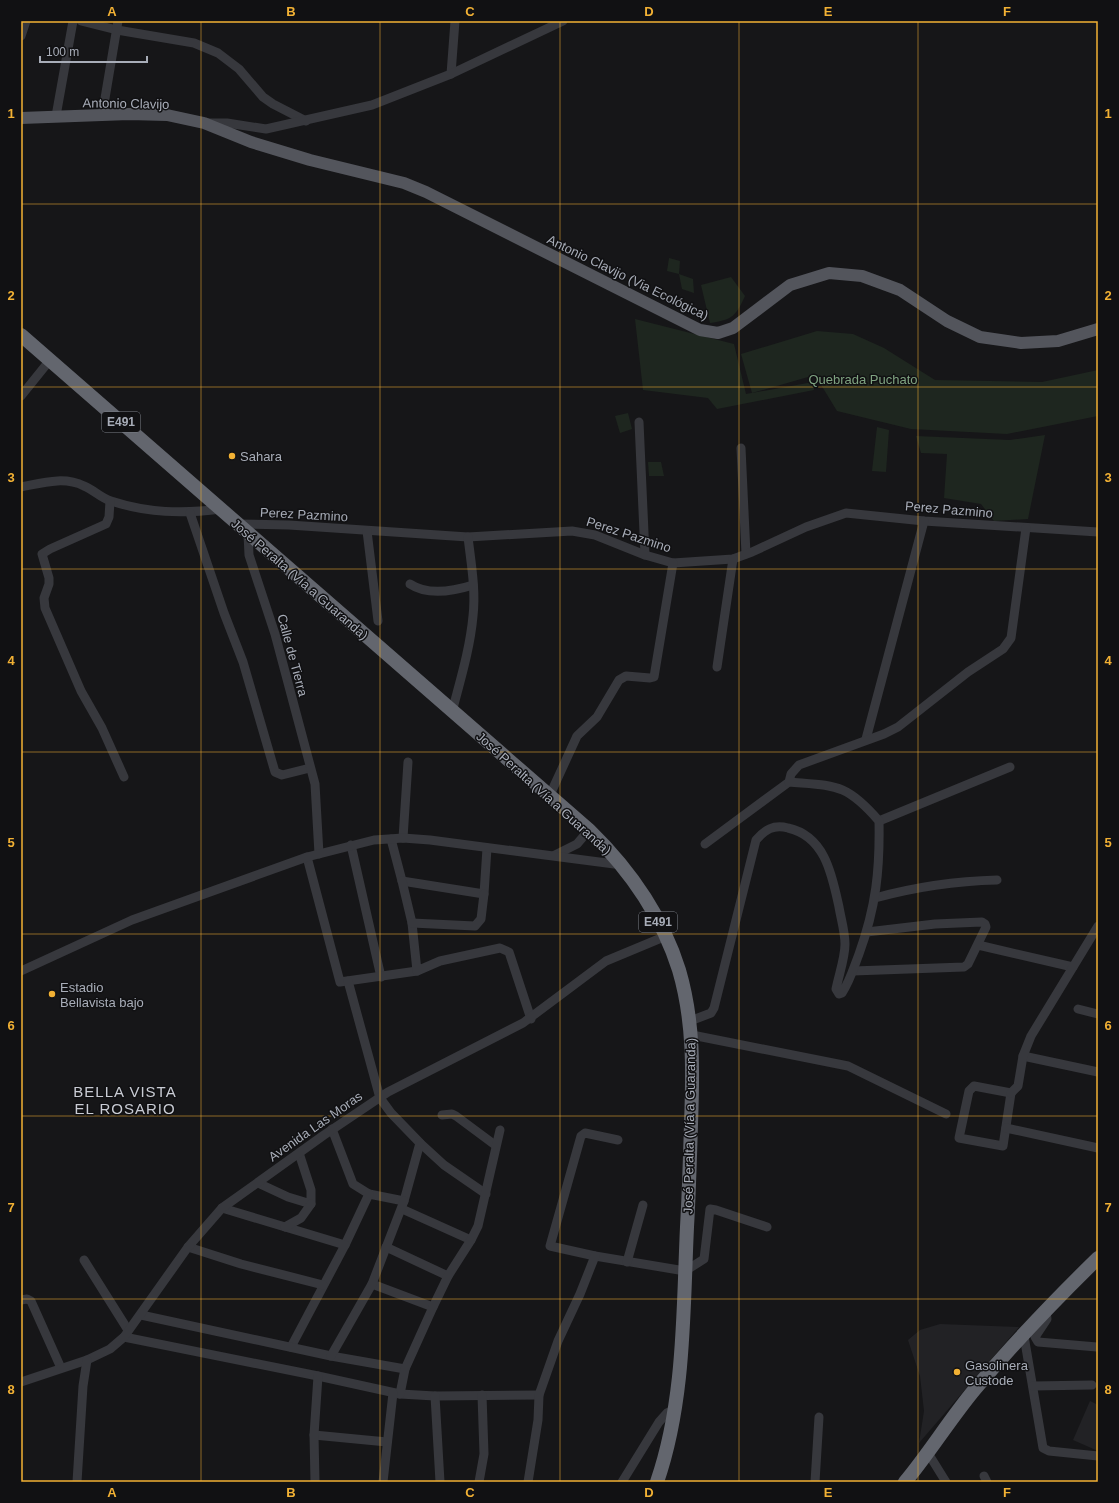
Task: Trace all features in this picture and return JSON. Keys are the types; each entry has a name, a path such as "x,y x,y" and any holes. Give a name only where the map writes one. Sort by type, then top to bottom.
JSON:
{"highway":[{"name":"José Peralta (Vía a Guaranda)","path":"21,335 549,797 589,830 622,865 641,892 666,936 678,970 690,1021 692,1035 692,1082 686,1271 679,1375 664,1460 657,1482"},
{"path":"905,1482 928,1454 973,1391 998,1362 1098,1258"}],"main road":[{"name":"Antonio Clavijo","path":"21,118 129,114 167,115 204,123 251,142"},
{"name":"Antonio Clavijo (Via Ecológica)","path":"251,142 310,160 404,183 426,192 700,330 718,333 733,328 790,285 829,273 862,276 900,290 947,320 980,337 1021,343 1050,341 1098,329"}],"street":[{"path":"21,36 26,21"},
{"path":"56,116 72,21"},
{"path":"81,21 118,25 194,43 218,53 239,69 263,97 273,104 306,121"},
{"path":"451,74 455,21"},
{"path":"204,123 227,123 261,129 306,121 372,105 451,74 563,21"},
{"path":"102,116 118,25"},
{"path":"21,396 50,360"},
{"path":"639,422 645,555"},
{"path":"741,448 746,554"},
{"path":"21,487 49,481 71,482 86,486 110,501 161,512 190,513 221,509"},
{"path":"110,501 109,517 106,524 42,554 49,578 44,603 51,623 81,691 102,728 124,777"},
{"path":"190,513 224,613 243,662 275,772 282,775 310,768"},
{"name":"Perez Pazmino","path":"243,529 289,525 468,537 551,532 583,532 645,555 674,563 733,559 846,513 924,521 1098,532"},
{"path":"866,739 924,521"},
{"path":"789,782 791,774 798,765 898,727 968,672 1003,649 1008,644 1011,638 1026,528"},
{"name":"Calle de Tierra","path":"243,529 249,555 275,634 315,784 319,854"},
{"path":"367,531 378,621"},
{"path":"452,712 470,639 473,616 473,585 468,537"},
{"path":"717,667 733,559"},
{"path":"549,797 577,736 597,717 619,680 626,676 650,678 654,676 674,563"},
{"path":"410,584 416,589 428,591 460,589 473,585"},
{"path":"403,838 408,762"},
{"path":"879,820 1010,767"},
{"path":"690,1021 711,1013 714,1008 756,840 763,832 772,827 782,826 796,830 808,836 825,858 832,874 845,943 836,989 839,994 842,993 853,971 867,932 875,898 880,855 879,820 862,802 840,788 827,784 789,782 705,844"},
{"path":"554,855 577,844 589,830"},
{"path":"21,971 50,960 132,920 308,857 351,845 403,838 554,855 622,865"},
{"path":"391,839 412,923 417,971"},
{"path":"351,845 381,977"},
{"path":"412,923 476,926 482,919 487,848"},
{"path":"308,857 340,982 417,971 440,961 505,948 508,952 531,1018"},
{"path":"875,898 909,890 971,880 997,880"},
{"path":"402,881 484,894"},
{"path":"853,971 960,968 968,964 986,927 982,922 935,924 867,932"},
{"path":"1011,1093 974,1086 971,1088 959,1138 1003,1146 1011,1093 1016,1089 1019,1082 1023,1056 1031,1036 1098,926"},
{"name":"Avenida Las Moras","path":"21,1382 87,1360 110,1349 126,1334 188,1247 222,1208 332,1129 380,1098 531,1018 606,962 666,936"},
{"path":"978,945 1073,967"},
{"path":"348,981 380,1098 391,1113 444,1165 486,1194"},
{"path":"1078,1009 1098,1014"},
{"path":"692,1035 848,1066 946,1114"},
{"path":"1023,1056 1098,1072"},
{"path":"442,1115 452,1114 456,1116 495,1145"},
{"path":"1006,1128 1098,1148"},
{"path":"332,1129 353,1184 369,1194 403,1205 471,1240"},
{"path":"383,1482 387,1442 396,1393 405,1369 448,1276 471,1240 478,1226 486,1194 495,1145 500,1130"},
{"path":"618,1140 585,1134 580,1136 550,1246 627,1262 686,1271 704,1259 710,1209 767,1227"},
{"path":"331,1356 372,1284 403,1205 420,1142"},
{"path":"285,1227 301,1218 311,1204 311,1190 299,1153"},
{"path":"258,1183 288,1197 311,1204"},
{"path":"291,1347 345,1245 369,1194"},
{"path":"627,1262 643,1204"},
{"path":"222,1208 345,1245"},
{"path":"188,1247 234,1262 323,1285"},
{"path":"386,1247 448,1276"},
{"path":"528,1482 538,1420 539,1395 554,1353 595,1256"},
{"path":"84,1260 126,1334 396,1393 436,1396 539,1395"},
{"path":"372,1284 433,1307"},
{"path":"21,1300 27,1299 31,1301 62,1368"},
{"path":"1046,1312 1048,1319 1035,1337 1038,1342 1097,1347"},
{"path":"141,1315 331,1356 405,1369"},
{"path":"1024,1336 1034,1386 1043,1448 1098,1456"},
{"path":"77,1482 83,1386 87,1360"},
{"path":"315,1482 314,1436 318,1376"},
{"path":"1034,1386 1092,1384"},
{"path":"479,1482 484,1454 482,1395"},
{"path":"436,1396 440,1482"},
{"path":"622,1482 659,1422 667,1413 674,1410"},
{"path":"815,1482 819,1418"},
{"path":"314,1436 387,1442"},
{"path":"928,1454 946,1482"}],"shaded area":[{"path":"940,1324 1019,1327 919,1443 924,1411 920,1376 908,1340 920,1330"},
{"path":"1090,1401 1098,1405 1098,1451 1073,1440"}],"green space":[{"path":"669,258 680,261 679,274 667,271"},
{"path":"679,274 693,279 694,293 682,289"},
{"path":"731,277 745,296 736,313 723,320 710,323 701,285"},
{"path":"635,319 734,344 746,394 813,382 814,390 717,409 708,398 643,390"},
{"name":"Quebrada Puchato","path":"817,331 853,334 884,348 935,380 1042,382 1098,370 1098,416 1007,434 911,429 837,411 815,375 752,393 741,354"},
{"path":"628,413 632,429 620,433 615,416"},
{"path":"877,427 889,430 886,472 872,471"},
{"path":"1045,435 1028,519 994,521 981,504 944,498 947,454 921,453 916,436 1010,440"},
{"path":"648,462 661,462 664,476 649,476"}],"place":[{"name":"Sahara","path":"232,456"},
{"name":"Estadio Bellavista bajo","path":"52,994"},
{"name":"Gasolinera Custode","path":"957,1372"}],"district":[{"name":"BELLA VISTA EL ROSARIO","path":"125,1100"}]}
